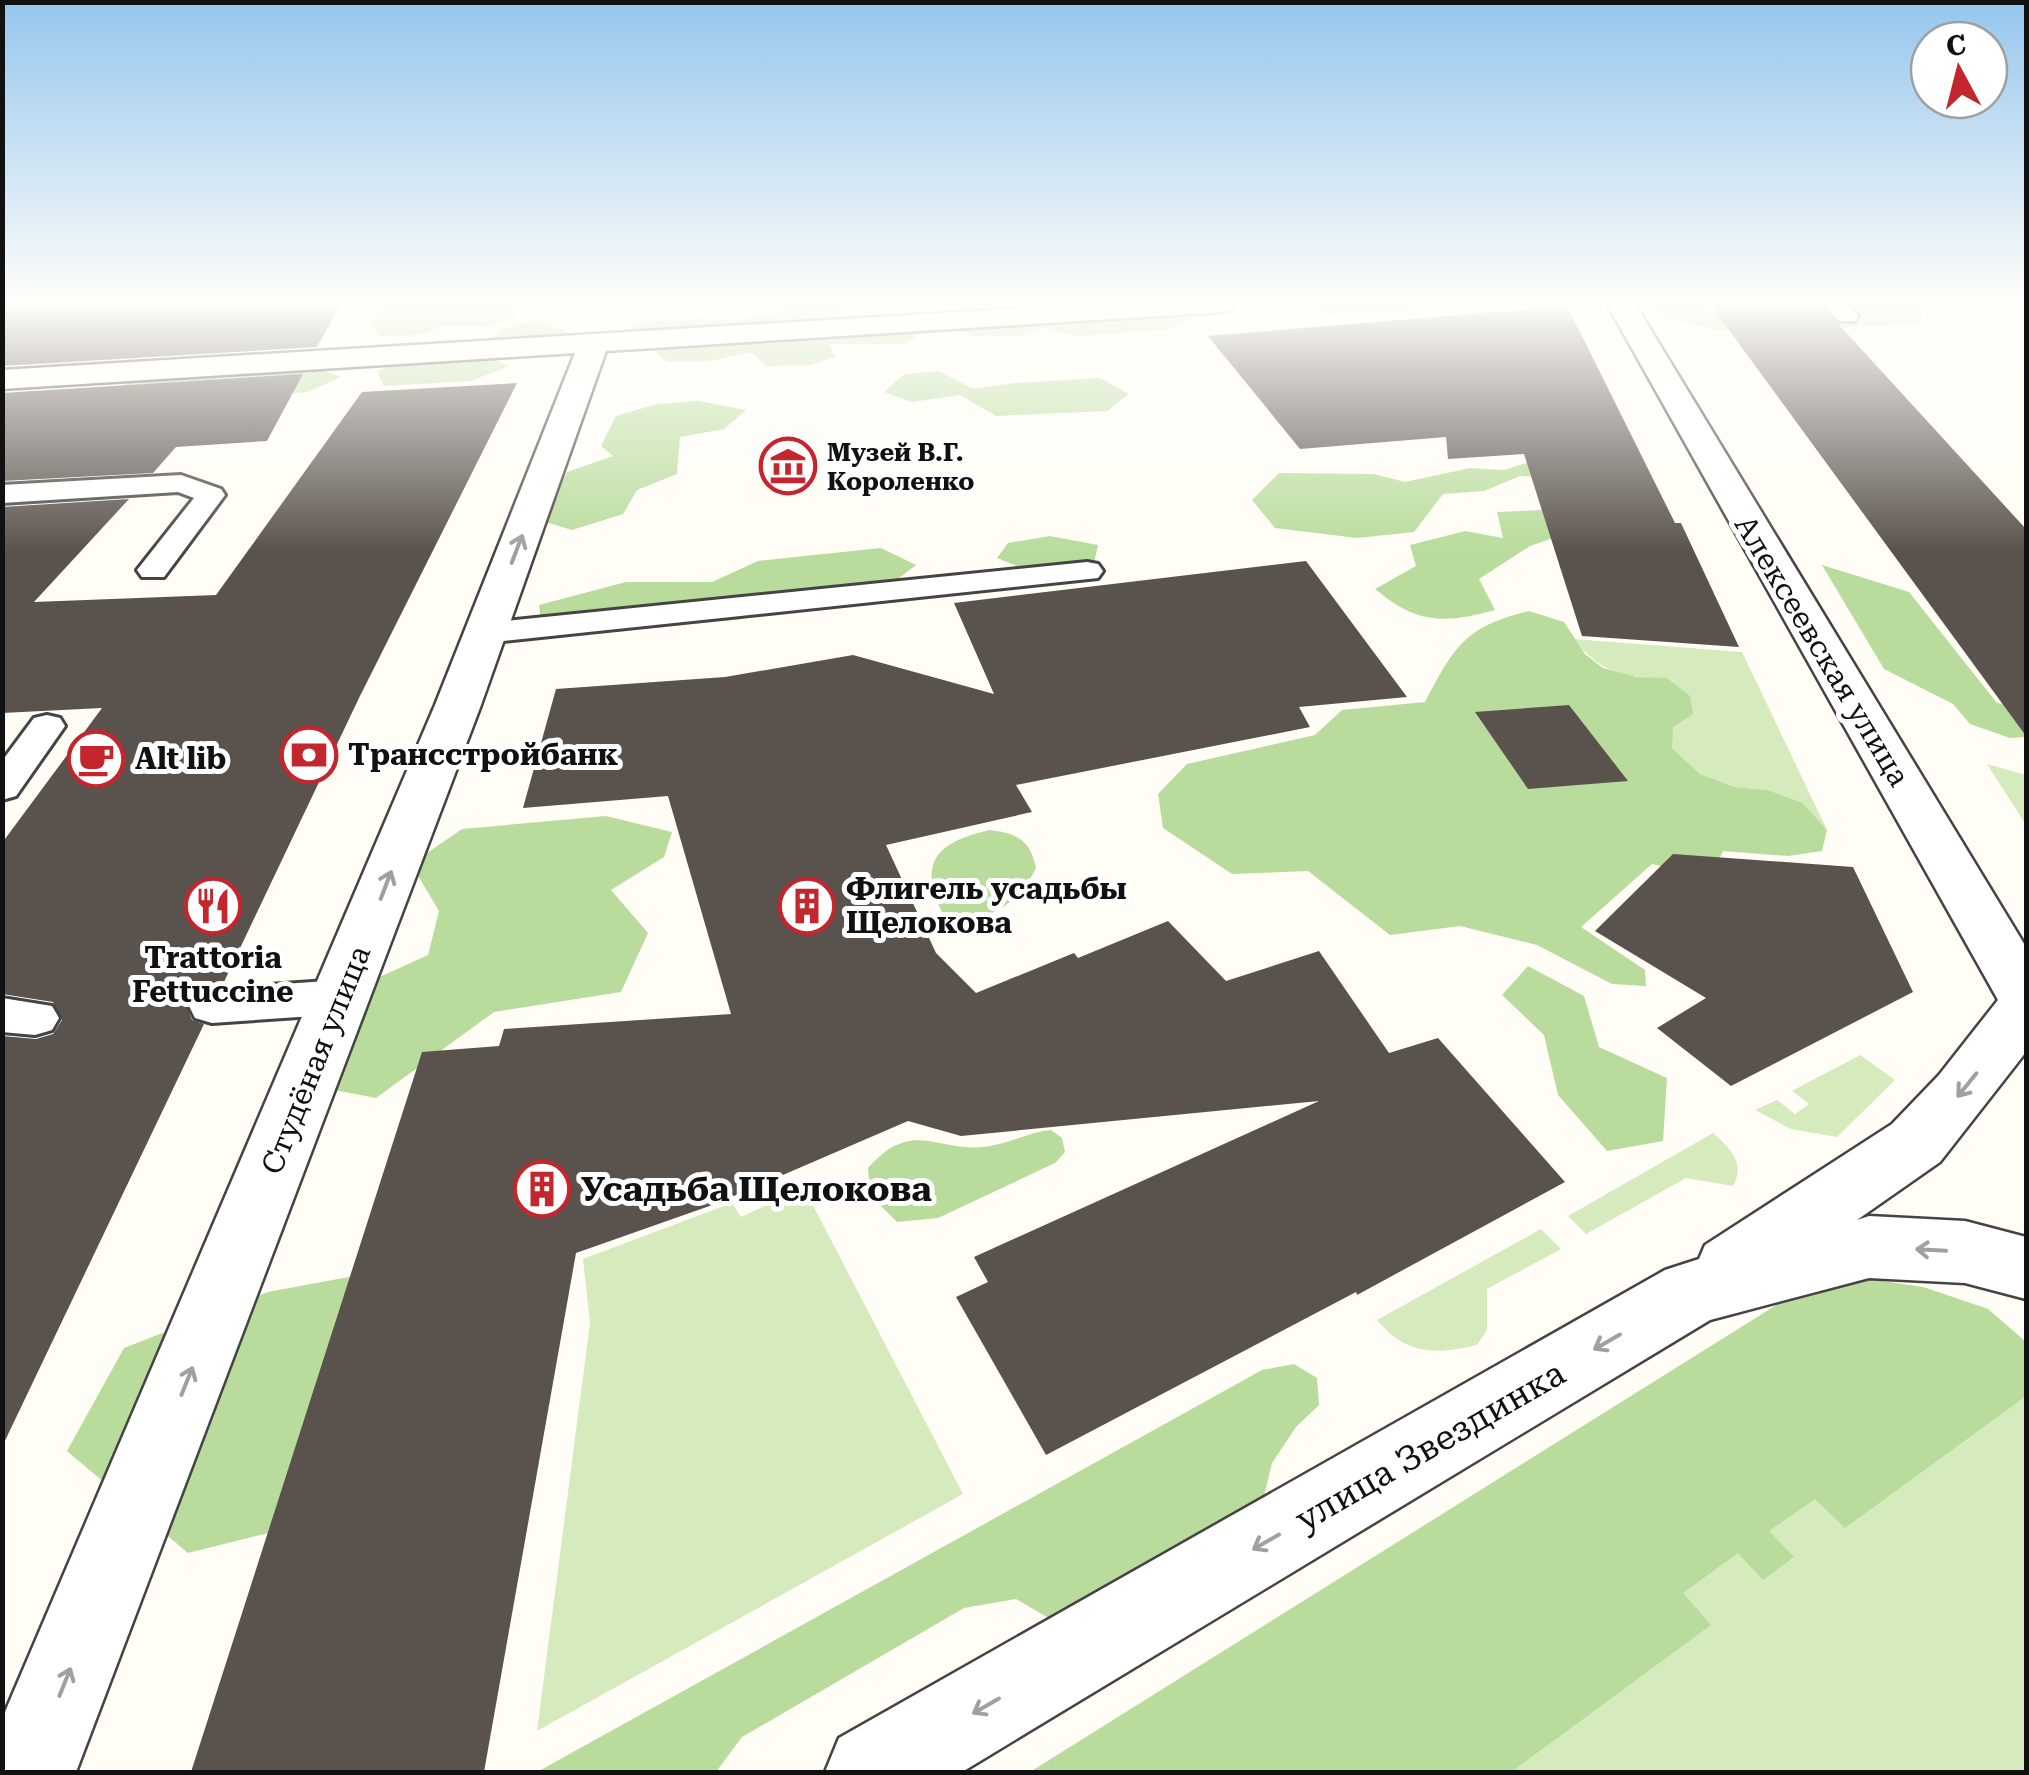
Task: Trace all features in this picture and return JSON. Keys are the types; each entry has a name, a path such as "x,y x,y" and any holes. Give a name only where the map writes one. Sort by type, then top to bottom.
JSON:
{"street":[{"name":"Студёная улица","path":"28,1772 342,998 578,387"},
{"name":"Алексеевская улица","path":"1669,387 2026,996"},
{"path":"1691,1293 1916,1143 1962,1092 2026,1008"},
{"name":"улица Звездинка","path":"873,1772 1691,1293 1869,1247 1965,1252 2026,1268"}],"lane":[{"path":"2,494 182,483 211,495 154,570"},
{"path":"485,633 1087,571"},
{"path":"2,728 47,726 2,788"},
{"path":"212,1006 342,998"}],"green space":[{"path":"118,387 319,387 308,392 257,396"},
{"path":"890,387 1116,387 1129,394 1107,411 996,416 960,395 912,402 884,392"},
{"path":"698,401 746,410 724,429 680,437 677,474 637,490 623,514 572,530 539,520 567,472 613,456 601,446 616,416 657,404"},
{"path":"1558,453 1570,479 1520,476 1484,491 1443,494 1414,532 1357,538 1275,528 1252,500 1279,473 1374,474 1405,482 1470,468 1504,470"},
{"path":"1565,509 1589,526 1530,546 1479,579 1495,610 1460,618 1431,618 1404,609 1375,589 1416,566 1410,545 1465,531 1503,538 1497,512"},
{"path":"1050,536 1098,545 1094,563 1034,573 997,558 1008,543"},
{"path":"881,548 916,565 890,585 779,597 742,619 614,632 541,622 539,605 626,582 712,582 758,561"},
{"path":"1822,565 1909,592 1997,703 2026,707 2026,737 2010,738 1970,724 1953,704 1884,669"},
{"path":"1529,611 1564,622 1585,654 1603,668 1636,677 1667,678 1690,696 1693,714 1673,727 1672,748 1700,774 1735,787 1768,790 1803,803 1827,830 1822,851 1788,856 1723,851 1711,878 1652,864 1581,927 1645,970 1646,986 1612,984 1537,945 1460,926 1390,935 1308,871 1232,874 1163,828 1158,794 1187,764 1315,735 1342,710 1425,702 1454,653 1475,632"},
{"path":"1574,639 1742,652 1827,830 1803,803 1768,790 1735,787 1700,774 1672,748 1667,679 1639,677 1604,667"},
{"path":"1987,764 2026,775 2026,825"},
{"path":"606,816 672,832 664,857 611,890 648,933 621,992 494,1012 376,1098 303,1084 320,1004 428,955 439,911 411,864 462,829"},
{"path":"989,830 1020,839 1030,850 1036,868 1019,893 998,910 971,918 942,912 932,879 937,856 957,841"},
{"path":"1528,966 1584,996 1599,1047 1667,1078 1663,1141 1607,1151 1558,1095 1544,1035 1502,995"},
{"path":"1860,1055 1895,1080 1837,1137 1791,1129 1755,1110 1777,1100 1795,1114 1809,1104 1792,1091"},
{"path":"1051,1130 1062,1138 1065,1152 1055,1163 938,1218 897,1222 870,1195 868,1168 899,1144 926,1141 990,1146"},
{"path":"1713,1133 1737,1163 1733,1186 1686,1178 1586,1234 1568,1216"},
{"path":"804,1188 963,1494 537,1731 590,1323 583,1259 732,1203 741,1217"},
{"path":"1541,1229 1561,1249 1487,1289 1487,1330 1477,1345 1435,1351 1410,1346 1377,1320"},
{"path":"354,1276 365,1509 188,1553 67,1451 124,1348 268,1292"},
{"path":"1863,1278 1923,1287 1988,1309 2026,1342 2026,1396 1845,1528 1815,1499 1769,1531 1794,1557 1763,1580 1738,1553 1683,1593 1711,1625 1511,1772 1030,1772 1813,1282"},
{"path":"1923,1287 1988,1309 2026,1342 2026,1772 1030,1772"},
{"path":"1294,1364 1317,1378 1319,1405 1296,1427 1272,1463 1264,1496 1227,1541 1052,1620 1016,1599 964,1608 742,1737 716,1772 537,1772 1262,1370"}],"building":[{"path":"100,387 296,387 267,441 176,447 153,473 2,481 2,393"},
{"path":"515,387 359,698 223,984 194,990 186,1004 192,1020 204,1024 2,1447 2,1036 36,1039 53,1034 62,1020 53,1002 2,994 2,843 102,708 2,713 2,507 129,499 34,602 216,595 362,392"},
{"path":"1249,387 1607,387 1675,523 1681,523 1739,647 1582,636 1524,454 1448,459 1446,437 1300,449"},
{"path":"1771,387 1896,387 2026,529 2026,736"},
{"path":"1306,561 1407,697 1299,707 1310,727 1016,785 1032,812 886,845 936,953 976,993 1074,953 1078,958 1168,921 1226,981 1319,951 1389,1053 1438,1038 1565,1182 1357,1295 1356,1292 1046,1455 956,1297 988,1282 974,1257 1319,1101 961,1136 908,1121 718,1203 576,1253 484,1772 191,1772 422,1052 499,1046 504,1029 731,1014 668,796 523,808 556,689 725,677 853,655 994,694 954,603"},
{"path":"1569,705 1628,781 1528,789 1475,712"},
{"path":"1673,854 1853,867 1913,992 1731,1086 1657,1028 1706,998 1595,931"}],"place":[{"name":"Музей В.Г. Короленко","path":"788,466"},
{"name":"Трансстройбанк","path":"309,755"},
{"name":"Alt lib","path":"96,759"},
{"name":"Trattoria Fettuccine","path":"213,906"},
{"name":"Флигель усадьбы Щелокова","path":"807,906"},
{"name":"Усадьба Щелокова","path":"542,1189"}]}
